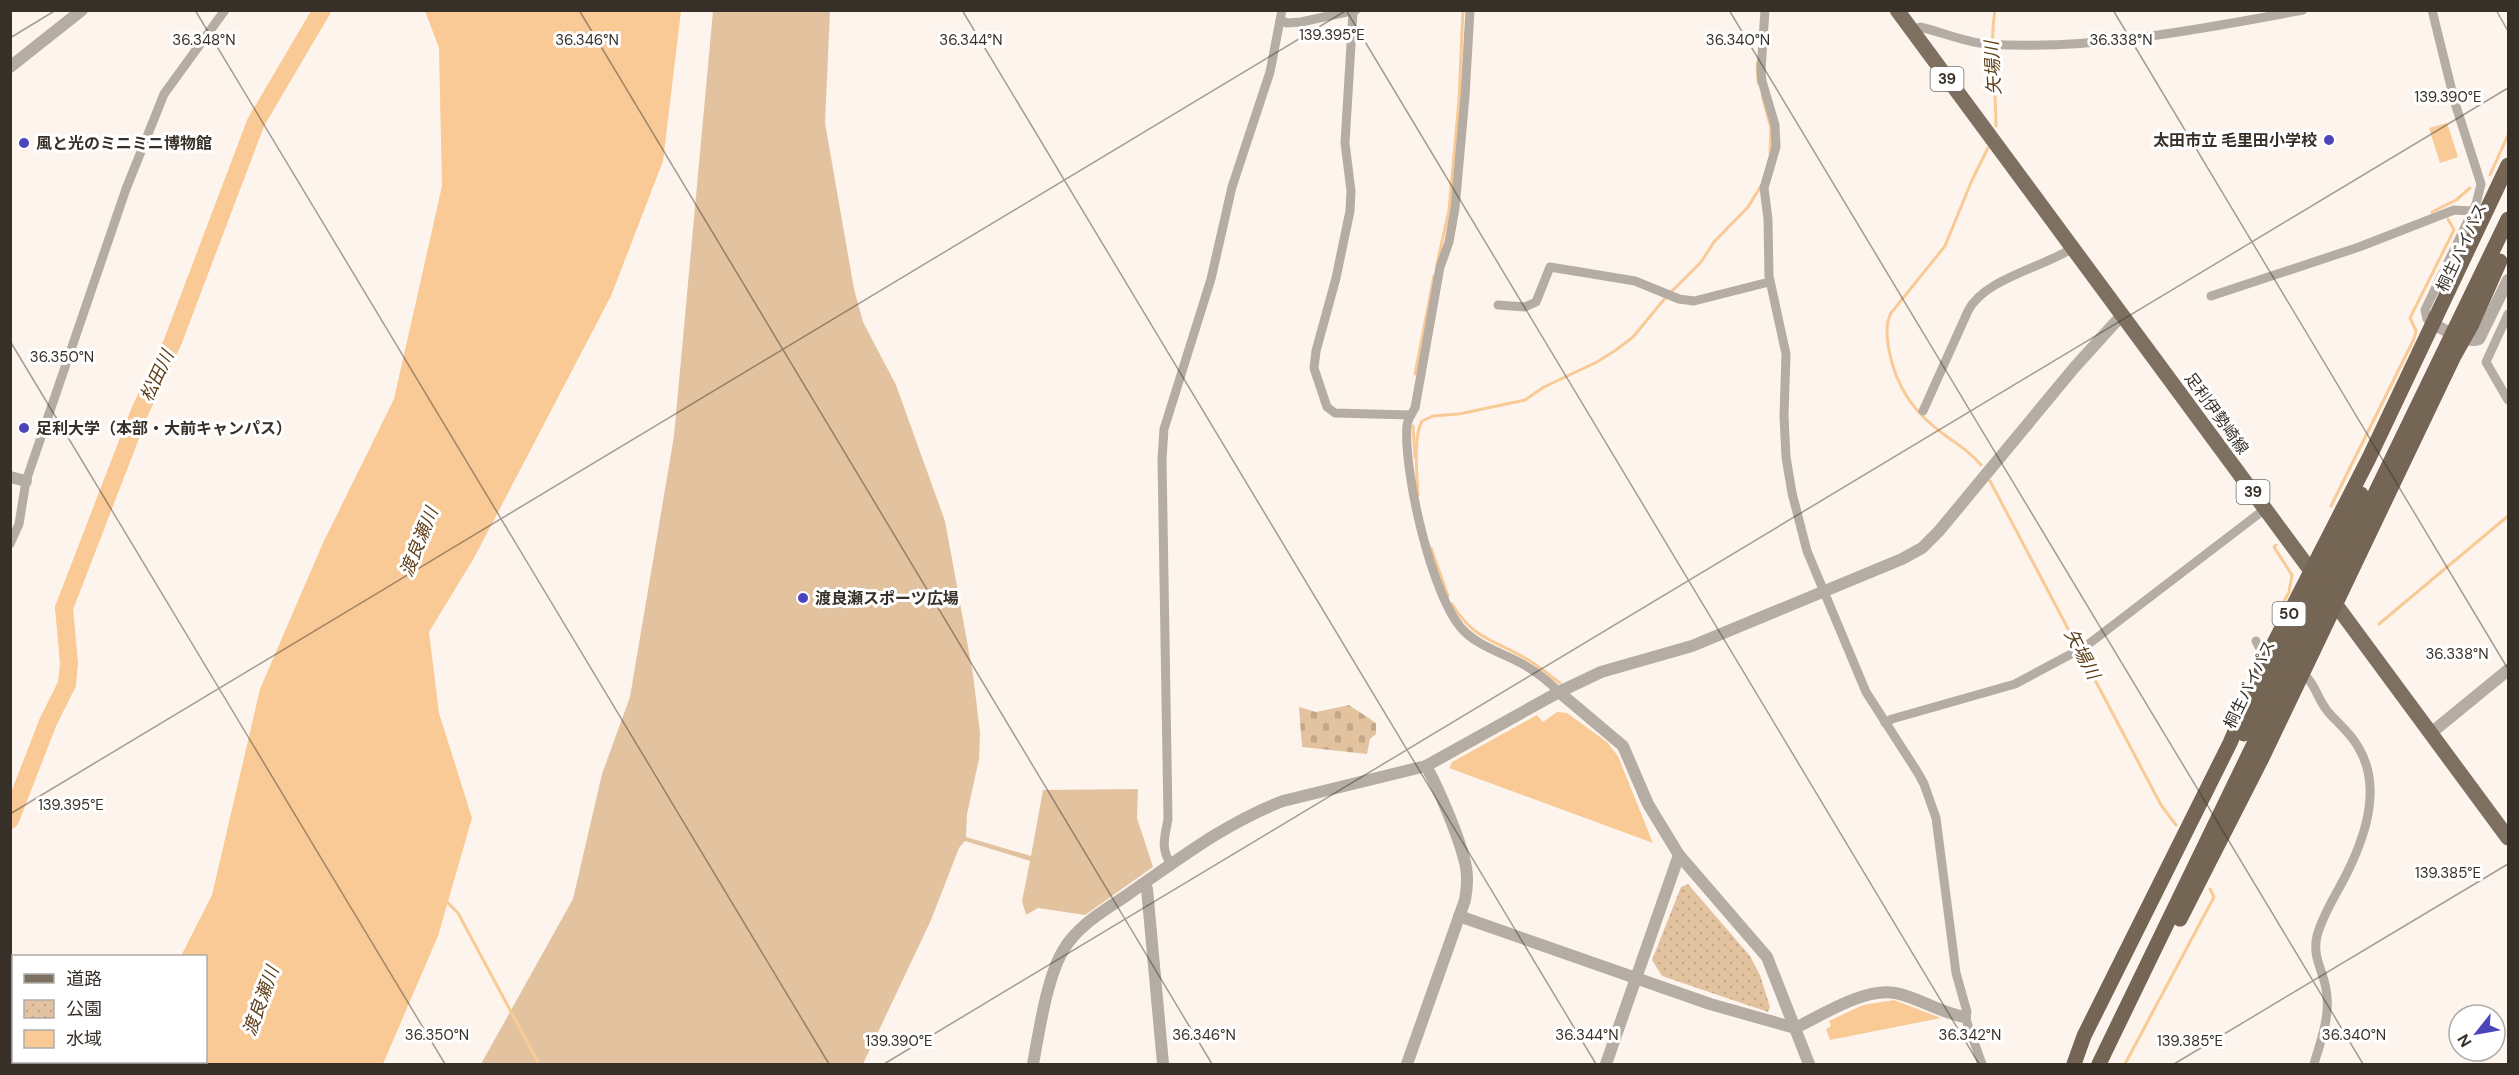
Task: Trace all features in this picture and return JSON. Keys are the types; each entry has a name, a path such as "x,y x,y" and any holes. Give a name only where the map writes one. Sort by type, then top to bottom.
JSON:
{"highway":[{"name":"50","path":"2074,1065 2084,1036 2230,743 2268,655 2369,458 2508,165"},
{"name":"桐生バイパス","path":"2487,252 2508,189"},
{"name":"桐生バイパス","path":"2099,1065 2214,812 2487,252 2508,219"},
{"name":"50","path":"2108,1065 2257,769 2464,339 2508,242"},
{"name":"桐生バイパス","path":"2081,1065 2214,812"}],"main road":[{"name":"足利伊勢崎線","path":"1897,10 2071,249 2508,838"}],"street":[{"path":"10,67 82,10"},
{"path":"10,544 19,524 26,481 126,189 164,94 225,10"},
{"path":"1470,10 1455,208 1449,242 1440,267 1415,408 1407,424 1411,479 1417,513 1445,600 1456,621 1465,632 1528,667 1623,746 1647,804 1679,855 1767,957 1809,1065"},
{"path":"1765,10 1761,70 1775,125 1776,147 1764,188 1768,219 1769,282 1786,354 1784,416 1792,493 1800,531 1866,693 1924,784 1936,818 1956,972 1967,1012 1965,1017 1982,1065"},
{"path":"1911,31 1920,27 1991,44 2083,43 2153,36 2303,10"},
{"path":"2432,10 2455,104 2481,184 2473,212 2425,310 2427,319 2464,339 2475,341 2479,339 2508,282"},
{"path":"1281,15 1287,23 1354,11 1345,143 1351,191 1350,211 1336,278 1316,351 1314,368 1328,407 1335,413 1411,415"},
{"path":"1171,864 1164,851 1163,842 1168,819 1163,436 1210,279 1232,187 1270,72 1281,15"},
{"path":"2211,296 2359,247 2454,210 2473,212"},
{"path":"1923,411 1968,311 1976,299 1988,289 2071,249"},
{"path":"1497,305 1525,307 1536,302 1550,267 1635,281 1669,295 1694,301 1769,282"},
{"path":"2508,314 2486,362 2508,400"},
{"path":"1033,1065 1050,988 1065,948 1081,927 1171,864 1230,826 1274,804 1426,766 1558,692 1601,672 1692,646 1902,559 1922,548 2074,368 2121,316"},
{"path":"10,477 26,481"},
{"path":"1885,723 1892,718 2015,684 2086,646 2265,509"},
{"path":"2256,641 2268,655 2302,672 2315,688 2324,708 2357,745 2368,772 2369,814 2365,828 2349,870 2318,934 2316,958 2326,988 2327,999 2326,1021 2314,1065"},
{"path":"2431,733 2508,670"},
{"path":"1407,1065 1459,916 1467,886 1466,868 1452,826 1426,766"},
{"path":"1606,1065 1679,855"},
{"path":"1143,884 1147,889 1163,1065"},
{"path":"1459,916 1710,1004 1795,1028 1852,1000 1879,993 1894,993 1950,1015 1965,1017"}],"green space":[{"name":"渡良瀬スポーツ広場","path":"713,11 830,11 825,123 854,289 863,322 896,385 945,521 973,674 980,733 979,759 967,814 966,837 1031,856 1043,790 1138,789 1137,818 1153,867 1085,915 1038,908 1026,915 1022,901 1030,861 965,841 959,848 931,920 863,1064 481,1064 573,899 602,774 630,697 674,436"},
{"path":"1349,705 1376,723 1376,734 1370,739 1367,754 1302,747 1299,707 1316,712"},
{"path":"1688,884 1750,956 1760,975 1770,1007 1768,1012 1662,976 1652,960 1681,887"}],"water":[{"name":"渡良瀬川","path":"425,11 681,11 663,161 611,296 474,558 429,632 439,713 472,818 438,936 383,1064 128,1064 207,1063 207,955 182,955 212,895 260,689 323,543 394,399 442,186 439,48"},
{"path":"2447,123 2458,157 2440,163 2429,128"},
{"path":"1557,712 1567,713 1607,742 1618,756 1653,843 1449,768 1452,762 1537,715 1543,722"},
{"path":"1894,1000 1941,1018 1830,1040 1826,1029 1831,1026 1829,1021 1863,1005"}],"waterway":[{"name":"松田川","path":"10,820 48,722 67,684 69,663 64,608 140,411 173,341 256,122 322,10"},
{"path":"1437,264 1449,210 1459,100 1463,10"},
{"name":"矢場川","path":"1995,10 1993,54 1996,126"},
{"path":"1757,63 1758,83"},
{"path":"1762,95 1771,128 1770,153"},
{"path":"2490,175 2508,135"},
{"name":"矢場川","path":"1981,465 1925,419 1908,399 1892,364 1887,331 1891,313 1945,246 1988,148"},
{"path":"1671,292 1701,262 1714,242 1748,207 1761,186"},
{"path":"2432,212 2456,200 2470,188"},
{"path":"2331,506 2414,339 2416,331 2410,318 2454,230 2448,219"},
{"path":"1415,374 1434,276"},
{"path":"1418,495 1417,437 1422,421 1433,416 1459,414 1525,400 1544,387 1597,362 1616,350 1633,337 1666,297"},
{"path":"1413,426 1415,457"},
{"name":"矢場川","path":"1990,481 2161,805 2176,825"},
{"path":"2379,624 2508,516"},
{"path":"2273,622 2289,592 2292,575 2274,547 2276,545"},
{"path":"1431,548 1448,596"},
{"path":"1452,604 1460,616 1478,633 1530,661 1560,683"},
{"name":"矢場川","path":"2125,1064 2214,897 2210,889"},
{"path":"445,900 458,913 539,1064"}],"place":[{"name":"太田市立 毛里田小学校","path":"2329,140"},
{"name":"風と光のミニミニ博物館","path":"24,143"},
{"name":"足利大学（本部・大前キャンパス）","path":"24,428"},
{"name":"渡良瀬スポーツ広場","path":"803,598"}]}
